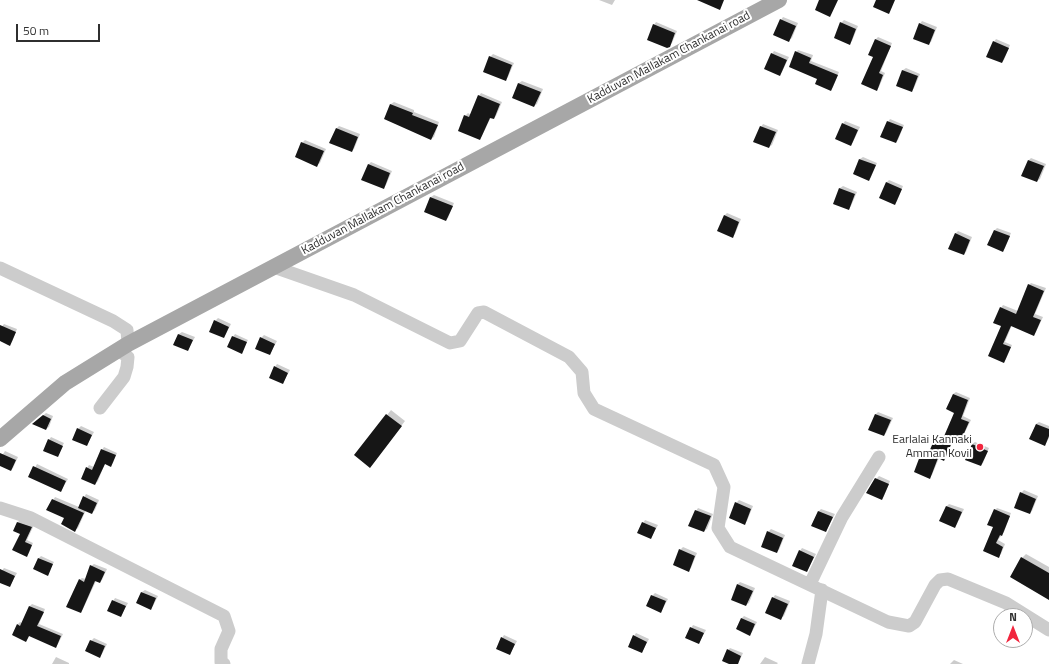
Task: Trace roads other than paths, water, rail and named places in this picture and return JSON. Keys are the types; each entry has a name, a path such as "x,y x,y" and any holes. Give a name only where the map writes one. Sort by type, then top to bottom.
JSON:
{"main road":[{"name":"Kadduvan Mallakam Chankanai road","path":"0,439 65,383 123,347 771,2"}],"street":[{"path":"274,267 354,295 450,344 460,341 478,313 484,312 569,358 582,372 584,393 594,409 714,465 724,487 718,528 730,547 888,622 909,626 915,622 935,585 940,580 948,579 1006,603 1049,630"},
{"path":"0,268 113,321 127,330 123,347 128,356 124,377 100,408"},
{"path":"810,584 842,517 879,458"},
{"path":"0,508 31,518 224,616 229,631 221,649 221,662 224,664"},
{"path":"808,664 816,634 822,590"}],"place":[{"name":"Earlalai Kannaki Amman Kovil","path":"980,447"}]}
